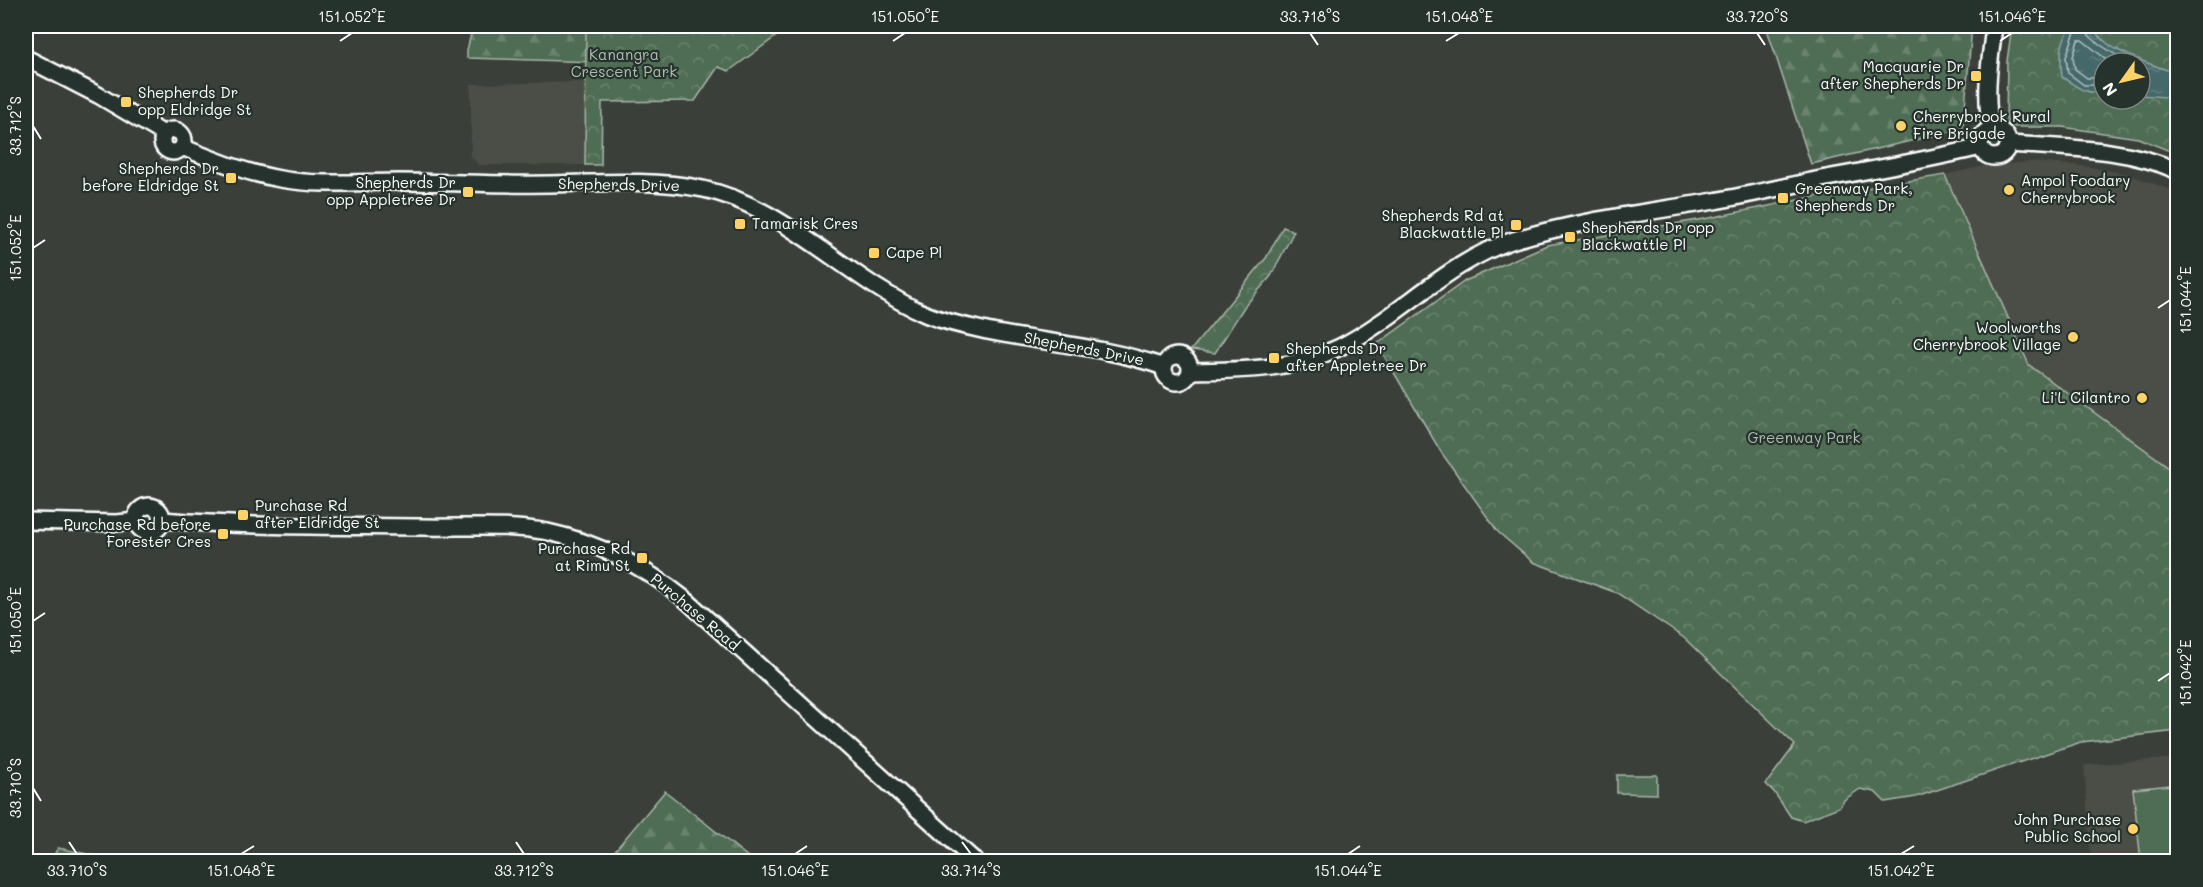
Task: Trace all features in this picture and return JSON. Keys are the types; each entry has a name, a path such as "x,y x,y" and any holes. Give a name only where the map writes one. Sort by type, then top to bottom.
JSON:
{"main road":[{"path":"1991,129 1987,86 1994,26"},
{"name":"Shepherds Drive","path":"26,58 98,95 164,134 162,144 165,150 172,152 182,147 236,168 293,181 663,183 702,189 733,198 768,216 889,295 924,314 959,325 1138,358 1164,367 1169,359 1177,356 1185,359 1190,371 1269,368 1328,352 1371,328 1472,259 1514,240 1981,147"},
{"path":"1991,129 2002,131 2007,137 2008,144 2004,152 1996,156 1987,154 1981,147 1983,135 1991,129"},
{"path":"2008,144 2086,148 2130,157 2178,171"},
{"name":"Purchase Road","path":"26,521 117,523 136,521 139,510 150,506 160,512 162,520 309,526 510,528 549,532 600,549 661,580 686,600 976,861"}],"shaded area":[{"path":"586,82 585,165 479,165 471,157 471,84"},
{"path":"2033,162 2083,166 2127,174 2177,192 2177,472 2029,365 1945,175 1988,165"},
{"name":"John Purchase Public School","path":"2177,758 2177,861 2091,861 2084,765"}],"green space":[{"path":"473,26 596,26 596,62 467,58"},
{"name":"Kanangra Crescent Park","path":"586,26 778,26 782,32 729,71 718,67 695,101 602,102 601,165 585,165"},
{"path":"1766,26 1972,26 1963,129 1811,164"},
{"path":"2012,26 2177,26 2177,154 2138,138 2062,127 2015,127 2006,120 2007,61"},
{"name":"Greenway Park","path":"1945,175 2029,365 2177,473 2177,731 2081,742 1916,797 1885,802 1875,792 1860,789 1844,800 1839,807 1803,821 1791,817 1766,784 1795,745 1684,638 1617,593 1533,562 1498,532 1441,452 1377,344 1465,281 1547,245"},
{"path":"1283,227 1294,231 1271,276 1244,307 1215,353 1191,350 1266,258"},
{"path":"1617,775 1657,775 1657,794 1617,793"},
{"path":"2177,777 2177,861 2141,861 2133,789 2171,785"},
{"path":"665,791 753,861 611,861 612,854"},
{"path":"58,848 122,861 50,861"}],"water":[{"path":"2073,26 2087,28 2120,51 2092,51 2092,92 2062,77 2061,56 2068,31"},
{"path":"2152,65 2177,73 2177,98 2152,96"}],"waterway":[{"path":"2041,26 2052,27"},
{"path":"2063,29 2070,30"}],"place":[{"name":"Macquarie Dr after Shepherds Dr","path":"1976,76"},
{"name":"Shepherds Dr opp Eldridge St","path":"126,102"},
{"name":"Cherrybrook Rural Fire Brigade","path":"1901,126"},
{"name":"Shepherds Dr before Eldridge St","path":"231,178"},
{"name":"Ampol Foodary Cherrybrook","path":"2009,190"},
{"name":"Shepherds Dr opp Appletree Dr","path":"468,192"},
{"name":"Greenway Park, Shepherds Dr","path":"1783,198"},
{"name":"Tamarisk Cres","path":"740,224"},
{"name":"Shepherds Rd at Blackwattle Pl","path":"1516,225"},
{"name":"Shepherds Dr opp Blackwattle Pl","path":"1570,237"},
{"name":"Cape Pl","path":"874,253"},
{"name":"Woolworths Cherrybrook Village","path":"2073,337"},
{"name":"Shepherds Dr after Appletree Dr","path":"1274,358"},
{"name":"Li'L Cilantro","path":"2142,398"},
{"name":"Purchase Rd after Eldridge St","path":"243,515"},
{"name":"Purchase Rd before Forester Cres","path":"223,534"},
{"name":"Purchase Rd at Rimu St","path":"642,558"},
{"name":"John Purchase Public School","path":"2133,829"}]}
